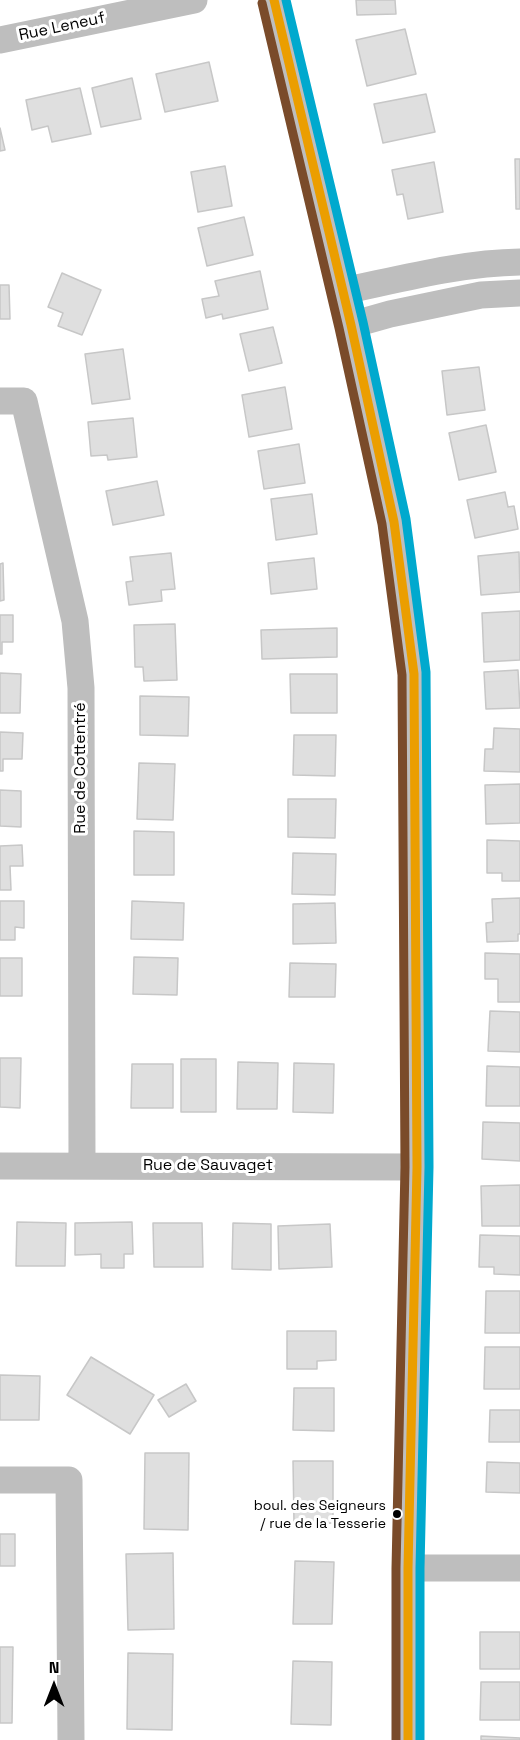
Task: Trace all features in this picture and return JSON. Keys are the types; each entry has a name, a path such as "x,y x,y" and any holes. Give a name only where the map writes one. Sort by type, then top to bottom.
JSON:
{"street":[{"name":"Rue Leneuf","path":"0,40 194,0"},
{"path":"274,0 351,325 394,522 414,674 417,1167 408,1568 408,1740"},
{"path":"343,291 492,263 520,262"},
{"path":"351,325 390,314 481,295 520,293"},
{"name":"Rue de Cottentré","path":"0,401 24,401 75,621 81,688 82,1166"},
{"name":"Rue de Sauvaget","path":"0,1166 417,1167"},
{"path":"0,1480 69,1480 71,1740"},
{"path":"408,1568 520,1568"}],"building":[{"path":"356,0 395,0 396,14 357,15"},
{"path":"405,29 416,74 367,86 356,40"},
{"path":"209,62 218,101 165,112 156,74"},
{"path":"132,78 141,119 101,127 92,88"},
{"path":"80,88 91,134 52,142 48,126 32,130 26,100"},
{"path":"426,94 435,132 383,143 374,104"},
{"path":"0,128 5,150 0,151"},
{"path":"515,159 520,159 520,209 516,209"},
{"path":"434,162 443,212 408,219 403,194 397,195 392,170"},
{"path":"225,166 232,206 198,212 191,172"},
{"path":"244,217 253,255 207,266 198,228"},
{"path":"260,271 268,309 223,319 222,314 206,318 202,299 219,296 215,281"},
{"path":"62,273 101,290 82,335 58,326 63,313 48,307"},
{"path":"0,285 9,285 10,319 0,319"},
{"path":"273,327 282,363 249,371 240,334"},
{"path":"123,349 130,399 92,404 85,354"},
{"path":"479,367 485,410 447,415 442,371"},
{"path":"285,387 292,429 249,437 242,395"},
{"path":"133,418 137,457 108,460 107,455 91,456 88,422"},
{"path":"486,425 496,472 459,480 449,433"},
{"path":"299,444 305,483 264,489 258,451"},
{"path":"157,481 164,515 113,525 106,491"},
{"path":"505,492 508,507 514,506 518,529 475,538 467,500"},
{"path":"312,494 317,534 276,540 271,499"},
{"path":"519,552 520,592 481,595 478,556"},
{"path":"171,553 175,589 161,590 162,601 129,605 126,582 133,581 130,557"},
{"path":"314,558 317,589 271,594 268,563"},
{"path":"3,563 4,600 0,601 0,564"},
{"path":"520,611 520,660 484,662 482,613"},
{"path":"0,615 13,615 13,642 2,642 2,654 0,654"},
{"path":"175,624 177,680 144,681 143,667 135,667 134,625"},
{"path":"337,628 337,657 262,659 261,630"},
{"path":"518,670 520,708 486,709 484,672"},
{"path":"0,673 21,674 20,713 0,713"},
{"path":"290,674 337,674 337,713 291,713"},
{"path":"140,696 189,697 188,736 140,735"},
{"path":"494,728 520,729 520,772 484,771 485,749 493,749"},
{"path":"0,732 23,733 22,759 3,759 3,771 0,771"},
{"path":"294,735 336,735 335,776 293,775"},
{"path":"139,763 175,764 173,820 137,819"},
{"path":"520,784 520,823 486,824 485,785"},
{"path":"0,790 21,791 21,827 0,826"},
{"path":"288,799 336,799 335,838 288,837"},
{"path":"134,831 174,832 174,875 134,875"},
{"path":"487,840 520,841 520,881 502,881 502,873 487,873"},
{"path":"22,845 23,866 10,866 11,890 0,890 0,846"},
{"path":"293,853 336,854 335,895 292,894"},
{"path":"520,898 518,941 487,942 486,923 493,922 492,899"},
{"path":"0,901 24,901 24,928 15,927 15,940 0,940"},
{"path":"132,901 184,903 183,940 131,939"},
{"path":"335,903 336,943 293,944 293,904"},
{"path":"485,953 520,954 520,1002 498,1002 498,979 485,979"},
{"path":"134,957 178,958 177,995 133,994"},
{"path":"0,958 22,958 22,996 0,996"},
{"path":"290,963 336,964 335,997 289,997"},
{"path":"490,1011 520,1012 520,1052 488,1051"},
{"path":"0,1058 21,1058 20,1108 0,1107"},
{"path":"181,1059 216,1059 216,1112 181,1112"},
{"path":"238,1062 278,1063 277,1109 237,1109"},
{"path":"294,1063 334,1064 333,1113 293,1112"},
{"path":"132,1064 173,1064 173,1108 131,1108"},
{"path":"487,1066 520,1067 520,1106 486,1106"},
{"path":"483,1122 520,1123 520,1161 482,1159"},
{"path":"520,1185 520,1226 482,1226 481,1186"},
{"path":"17,1222 66,1223 65,1266 16,1266"},
{"path":"132,1222 133,1254 124,1254 124,1268 101,1268 101,1254 75,1255 75,1223"},
{"path":"153,1223 202,1223 203,1267 154,1267"},
{"path":"233,1223 271,1224 271,1270 232,1269"},
{"path":"330,1224 332,1267 279,1269 278,1226"},
{"path":"480,1235 520,1236 520,1275 494,1274 494,1267 479,1267"},
{"path":"486,1291 520,1291 520,1333 485,1333"},
{"path":"287,1331 336,1331 336,1360 317,1361 317,1369 287,1369"},
{"path":"485,1347 520,1347 520,1389 484,1389"},
{"path":"91,1357 154,1395 130,1434 67,1395"},
{"path":"0,1375 40,1376 39,1420 0,1420"},
{"path":"186,1384 196,1401 169,1417 158,1400"},
{"path":"294,1388 334,1388 334,1431 293,1430"},
{"path":"490,1410 520,1410 520,1442 489,1442"},
{"path":"145,1453 189,1453 188,1530 144,1529"},
{"path":"293,1461 333,1461 333,1523 294,1524"},
{"path":"487,1462 520,1463 520,1493 486,1492"},
{"path":"0,1534 15,1534 15,1566 0,1566"},
{"path":"173,1553 174,1629 128,1630 126,1554"},
{"path":"295,1561 334,1562 332,1624 293,1624"},
{"path":"480,1632 520,1632 520,1669 480,1669"},
{"path":"0,1647 13,1647 12,1723 0,1723"},
{"path":"128,1653 173,1654 172,1730 127,1729"},
{"path":"293,1661 332,1662 331,1725 291,1724"},
{"path":"481,1682 520,1682 520,1720 480,1720"},
{"path":"481,1736 520,1738 520,1740 481,1740"}],"transit line":[{"path":"274,0 351,325 394,522 414,674 417,1167 408,1568 408,1740"},
{"path":"286,0 363,322 406,519 426,672 429,1167 420,1568 420,1740"},
{"path":"262,3 339,328 382,524 402,675 405,1167 396,1568 396,1740"}],"place":[{"name":"boul. des Seigneurs / rue de la Tesserie","path":"397,1514"}]}
